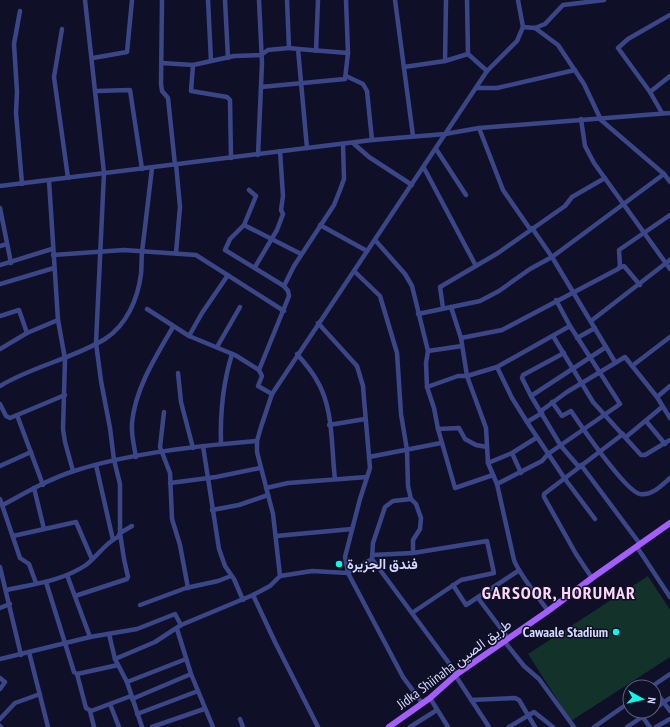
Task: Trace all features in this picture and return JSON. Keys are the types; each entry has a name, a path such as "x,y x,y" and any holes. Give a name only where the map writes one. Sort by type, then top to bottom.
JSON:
{"main road":[{"name":"Jidka Shiinaha طريق الصين","path":"389,727 430,698 456,674 548,612 592,578 670,523"}],"street":[{"path":"75,596 128,578 120,534 120,484 114,460 110,428 100,381 96,343 104,173 97,91 85,0"},
{"path":"93,58 127,52 132,0"},
{"path":"162,0 161,89 168,98 180,207 176,253"},
{"path":"208,0 211,61"},
{"path":"225,0 228,58"},
{"path":"258,155 261,86 259,0"},
{"path":"288,0 289,48"},
{"path":"316,51 318,0"},
{"path":"261,86 342,80 346,76 348,53 346,0"},
{"path":"395,0 413,136"},
{"path":"445,61 446,0"},
{"path":"467,0 468,54 487,71"},
{"path":"280,576 276,536 268,495 257,452 257,441 272,394 297,354 424,168 487,71 517,41 523,27 518,0"},
{"path":"523,27 535,28 545,24 563,5 604,0"},
{"path":"20,11 14,44 17,92 16,113 22,184"},
{"path":"662,113 650,92 618,47 641,31 670,15"},
{"path":"62,28 54,77 68,178"},
{"path":"535,28 556,43 575,70 594,103 601,120 664,174 670,182"},
{"path":"162,63 194,65 228,58 261,55 268,50 289,48 348,53"},
{"path":"298,49 307,148"},
{"path":"404,67 445,61 468,54"},
{"path":"194,65 192,91 227,97 230,100 231,158"},
{"path":"476,88 497,88 575,70"},
{"path":"346,76 363,84 367,91 372,140"},
{"path":"650,92 670,76"},
{"path":"97,91 130,90 142,169"},
{"path":"0,186 372,140 445,134 479,128 581,119 601,120 624,116 670,113"},
{"path":"581,119 585,146 605,178 644,232 668,261 670,270"},
{"path":"479,128 503,190 552,257 615,362"},
{"path":"353,143 369,157 412,185"},
{"path":"284,286 301,254 334,205 344,179 343,144"},
{"path":"436,149 466,195"},
{"path":"255,267 273,239 283,214 281,210 283,196 280,151"},
{"path":"0,386 48,364 65,359 112,334 131,310 139,286 152,168"},
{"path":"424,168 476,266"},
{"path":"418,314 480,301 498,291 530,269 552,257 664,174"},
{"path":"443,308 440,287 476,266 565,206 572,197 605,178"},
{"path":"50,181 52,249 58,320 65,359 65,395 63,407 64,436 73,472"},
{"path":"248,190 256,196 244,225 230,239 225,250 284,286 290,293 259,370"},
{"path":"0,208 11,263"},
{"path":"618,268 620,266 619,250 670,215"},
{"path":"244,225 301,254"},
{"path":"320,225 367,251"},
{"path":"375,240 411,282 428,351 426,363 427,387 434,408 441,443 455,488 493,475"},
{"path":"0,246 8,244"},
{"path":"0,265 11,263 52,249"},
{"path":"53,255 101,251 142,251 196,255 284,311"},
{"path":"591,321 640,285 668,261"},
{"path":"461,338 502,330 556,300 574,293 624,266 640,285"},
{"path":"0,284 54,268"},
{"path":"354,270 380,296 391,329 397,354 401,414 407,450 408,486 411,499 416,504 421,523 414,540 413,553"},
{"path":"189,336 202,313 228,275"},
{"path":"497,484 522,473 542,461 548,454 584,430 620,403 589,358 556,300"},
{"path":"217,347 240,307"},
{"path":"451,307 461,338 467,376 482,416 488,463 497,484 514,560 518,571 527,581 548,612"},
{"path":"148,309 173,327 189,336 232,354 259,370 262,376 258,386 272,394"},
{"path":"0,316 19,310 27,333"},
{"path":"0,349 27,333 58,320"},
{"path":"318,323 357,366 363,386 370,468 352,529 345,561 348,573 403,677 422,703"},
{"path":"427,387 458,376 467,376 497,367 570,326"},
{"path":"136,457 132,428 134,412 153,361 173,327"},
{"path":"577,338 595,328"},
{"path":"553,336 593,402 643,456 670,440"},
{"path":"632,366 670,337"},
{"path":"428,351 462,346"},
{"path":"531,396 606,347"},
{"path":"564,353 523,375 522,378 561,446 580,466 638,546 670,597"},
{"path":"221,444 220,419 225,381 232,354"},
{"path":"297,354 316,378 321,388 329,425 336,479"},
{"path":"528,422 552,402 582,382 600,373 625,357 657,397 670,418"},
{"path":"497,367 512,398 528,422 536,438 596,519"},
{"path":"178,373 181,402 193,448"},
{"path":"657,397 670,386"},
{"path":"0,404 8,417 17,415 65,395"},
{"path":"552,402 562,416 570,411 623,480 636,493 646,494 670,478"},
{"path":"592,578 576,554 544,497 545,493 600,451 646,421 662,407"},
{"path":"164,412 161,435 162,453 170,473 172,519 180,545 188,588"},
{"path":"17,415 43,485"},
{"path":"329,425 365,419"},
{"path":"646,421 665,444"},
{"path":"438,430 459,428 465,439 476,445 487,447"},
{"path":"488,463 512,453 536,438"},
{"path":"3,505 34,488 73,472 114,460 203,446 257,441"},
{"path":"369,457 441,443"},
{"path":"203,446 212,510 221,556 243,600"},
{"path":"0,466 31,452"},
{"path":"512,453 522,473"},
{"path":"96,465 113,540"},
{"path":"170,483 208,478 260,468"},
{"path":"266,488 288,483 367,478"},
{"path":"34,488 44,529"},
{"path":"212,510 268,495"},
{"path":"0,499 20,559 29,566 36,583"},
{"path":"411,499 393,501 385,507 373,543 372,557 456,674 489,727"},
{"path":"12,536 77,523 92,559"},
{"path":"7,590 46,582 67,575 92,559 120,534 132,526"},
{"path":"276,536 352,529"},
{"path":"115,659 141,649 182,625 253,595 270,586 280,576 312,572 348,573 372,557 413,553 487,541 494,573 498,583"},
{"path":"0,567 7,590 21,655"},
{"path":"453,585 465,605 518,571"},
{"path":"412,613 453,585 468,578 494,573"},
{"path":"67,575 90,637"},
{"path":"140,606 188,588 231,576"},
{"path":"46,582 74,672 77,674 86,708 90,711 94,727"},
{"path":"253,595 318,727"},
{"path":"478,598 524,666 539,679 574,727"},
{"path":"0,608 10,604"},
{"path":"0,659 90,637 137,629 175,614 182,625"},
{"path":"177,629 191,674 213,727"},
{"path":"109,634 115,659 132,697 142,727"},
{"path":"29,652 48,727"},
{"path":"126,682 186,659"},
{"path":"77,674 118,665"},
{"path":"90,711 132,697 191,674"},
{"path":"0,678 5,682 0,689"},
{"path":"137,714 198,692"},
{"path":"0,719 15,703 40,694"},
{"path":"430,698 448,727"},
{"path":"471,700 515,698 519,700 526,715 535,727"},
{"path":"664,702 670,698"},
{"path":"662,700 670,711"},
{"path":"110,704 119,727"},
{"path":"152,727 204,708"},
{"path":"594,727 622,708"},
{"path":"410,727 437,710"},
{"path":"509,727 526,715 536,712 553,727"},
{"path":"240,719 243,727"},
{"path":"627,727 639,719"},
{"path":"644,719 650,727"},
{"path":"656,727 670,719"}],"green space":[{"name":"Cawaale Stadium","path":"648,576 670,610 670,657 636,679 622,679 622,688 571,721 528,654"}],"place":[{"name":"فندق الجزيرة","path":"339,564"},
{"name":"Cawaale Stadium","path":"616,632"}],"district":[{"name":"GARSOOR, HORUMAR","path":"559,592"}]}
